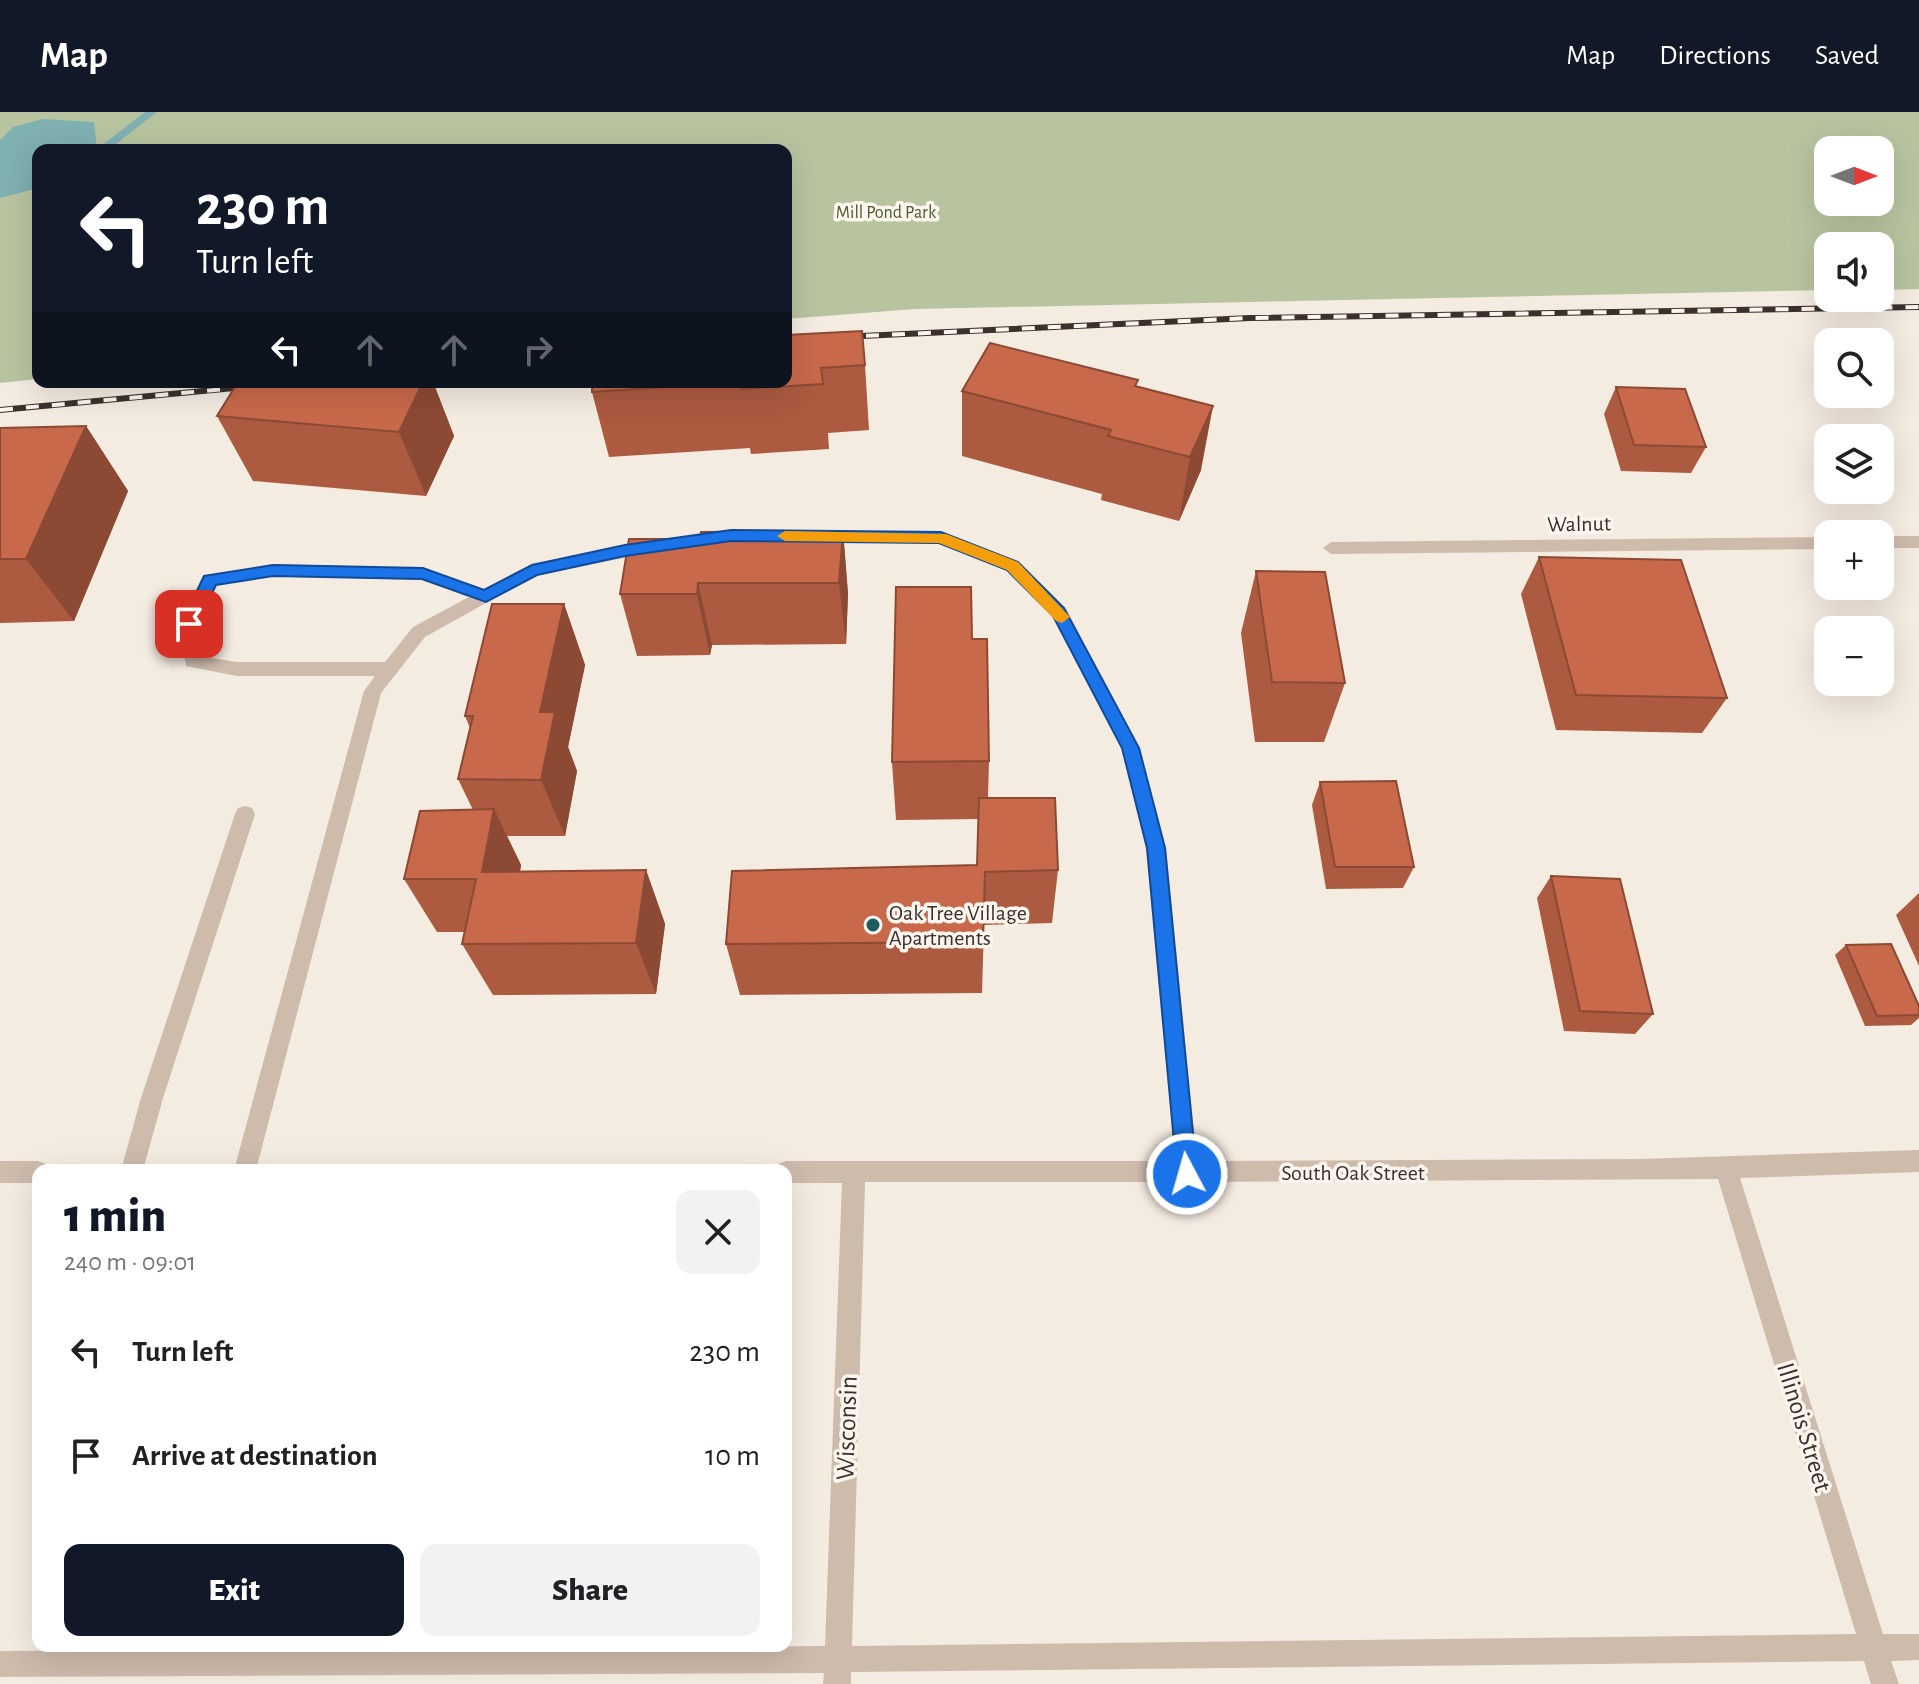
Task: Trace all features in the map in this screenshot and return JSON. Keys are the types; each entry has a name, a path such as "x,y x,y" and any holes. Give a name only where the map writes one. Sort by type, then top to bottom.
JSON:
{"street":[{"path":"791,536 941,538 1012,566 1059,612 1131,748 1156,848 1187,1174"},
{"path":"1894,542 1919,542"},
{"name":"Walnut","path":"1331,548 1814,543"},
{"path":"247,1164 373,691 419,632 532,570 671,544"},
{"path":"390,669 237,669 192,661 189,624 210,580 273,570 423,574 486,596"},
{"path":"134,1164 152,1098 245,814"},
{"name":"South Oak Street","path":"792,1172 1187,1174 1726,1169 1827,1161 1919,1161"},
{"name":"Illinois Street","path":"1726,1169 1885,1684"},
{"path":"0,1172 32,1172"},
{"name":"Wisconsin","path":"838,1671 854,1172"},
{"path":"0,1664 838,1671 1919,1647"}],"green space":[{"name":"Mill Pond Park","path":"0,112 1919,112 1919,289 1894,290 1894,232 1814,232 1814,290 915,309 792,319 792,144 32,144 32,380 0,383"}],"water":[{"path":"43,119 94,122 96,144 32,144 32,190 0,198 0,140 13,127"}],"building":[{"path":"862,331 865,365 821,368 823,384 792,386 792,335"},
{"path":"990,343 1138,380 1135,386 1213,406 1190,457 1108,436 1111,430 962,391"},
{"path":"1616,387 1685,389 1706,447 1634,445"},
{"path":"234,388 420,388 399,432 217,416"},
{"path":"592,388 652,388 592,392"},
{"path":"86,426 26,559 0,559 0,428"},
{"path":"843,531 839,583 698,583 697,594 620,594 629,539 700,539 701,532"},
{"path":"1539,557 1681,560 1727,698 1576,695"},
{"path":"1256,571 1325,572 1345,683 1272,682"},
{"path":"896,587 971,587 972,639 987,639 989,761 892,762"},
{"path":"492,604 564,604 540,712 555,712 541,780 458,779 473,716 465,716"},
{"path":"1396,781 1414,867 1335,867 1320,782"},
{"path":"979,798 1055,798 1058,870 985,872 983,942 726,944 732,871 977,865"},
{"path":"494,809 482,872 646,870 636,943 462,944 476,879 404,879 420,811"},
{"path":"1551,876 1620,879 1653,1014 1580,1011"},
{"path":"1891,944 1919,1006 1919,1015 1877,1016 1846,945"}],"waterway":[{"path":"109,144 152,112"}],"railway":[{"path":"840,337 1250,318 1919,307"},
{"path":"0,410 236,388"}],"slow traffic":[{"path":"785,536 941,538 1012,566 1062,617"}],"place":[{"name":"Oak Tree Village Apartments","path":"873,925"}],"route":[{"path":"189,624 210,580 273,570 423,574 486,596 532,570 625,550 731,535 941,538 1012,566 1059,612 1131,748 1156,848 1187,1174"}]}
